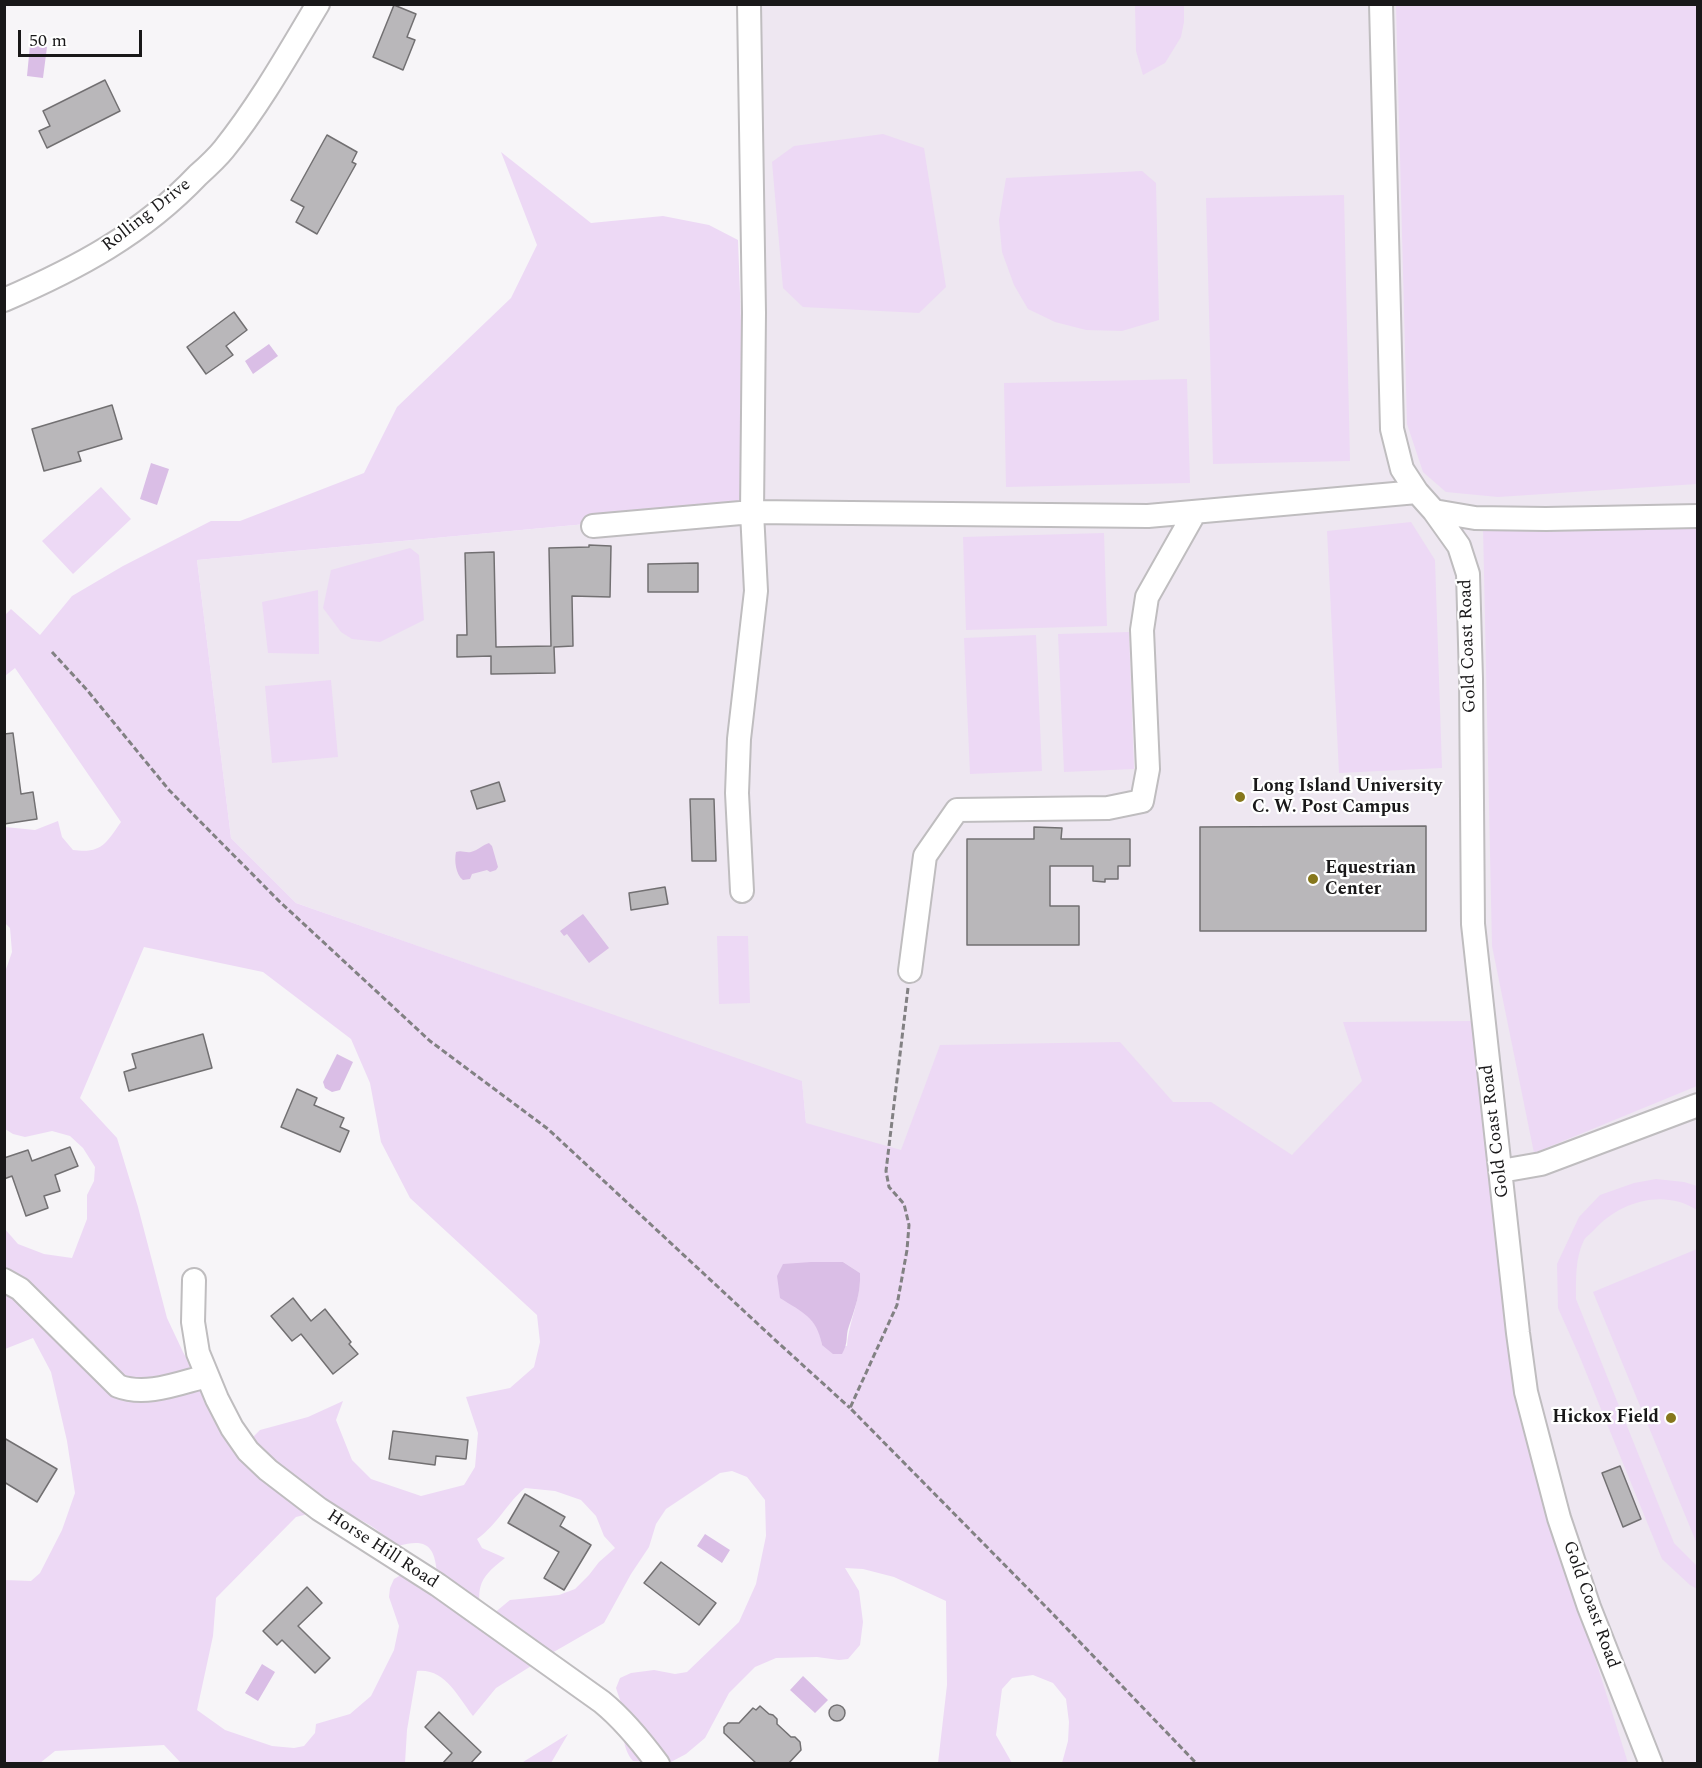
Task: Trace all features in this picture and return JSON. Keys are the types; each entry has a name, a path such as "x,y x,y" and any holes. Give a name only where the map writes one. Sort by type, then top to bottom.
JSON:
{"street":[{"name":"Rolling Drive","path":"4,300 77,267 116,244 178,196 222,151 261,99 318,4"},
{"path":"742,891 737,793 739,739 756,591 752,512 754,313 750,4"},
{"name":"Gold Coast Road","path":"1381,4 1392,429 1402,469 1459,546 1468,574 1473,924 1526,1392 1558,1518 1588,1607 1651,1764"},
{"path":"593,526 752,512 1148,516 1417,492"},
{"path":"910,971 925,856 957,810 1108,808 1142,801 1148,769 1142,630 1147,597 1195,512"},
{"path":"1434,512 1474,518 1698,516"},
{"path":"1501,1171 1541,1164 1698,1105"},
{"path":"4,1280 20,1289 118,1386 142,1391 207,1376"},
{"name":"Horse Hill Road","path":"194,1280 193,1322 198,1353 217,1399 232,1428 248,1451 268,1470 319,1509 438,1585 602,1702 618,1715 638,1737 658,1764"}],"path":[{"path":"52,652 87,690 169,790 279,902 430,1041 548,1128 850,1408 1197,1764"},
{"path":"850,1408 897,1305 907,1250 909,1225 904,1204 889,1187 886,1172 910,971"}],"shaded area":[{"name":"Long Island University C. W. Post Campus","path":"749,5 1697,5 1697,1763 1176,1763 806,1123 802,1082 296,903 231,838 197,560 748,509 764,512"},
{"path":"1135,5 1184,5 1181,37 1165,63 1143,75 1136,51"},
{"path":"1396,5 1697,5 1697,484 1498,497 1446,492 1423,472 1407,424"},
{"path":"30,45 47,47 43,78 27,76"},
{"path":"883,134 924,148 946,287 919,313 803,307 783,288 772,162 794,146"},
{"path":"501,152 591,223 663,216 709,225 738,240 748,509 197,560 231,838 296,903 802,1081 806,1123 901,1150 940,1045 1120,1042 1173,1102 1211,1102 1292,1155 1362,1081 1343,1022 1474,1021 1490,1173 1578,1604 1628,1763 1062,1763 1068,1741 1069,1722 1066,1699 1053,1683 1033,1675 1012,1678 1002,1689 996,1735 1012,1763 938,1763 947,1685 946,1601 894,1577 863,1569 845,1568 859,1591 863,1622 860,1645 848,1659 776,1658 755,1667 729,1693 705,1738 686,1754 669,1763 633,1761 626,1749 623,1736 622,1708 616,1688 620,1678 631,1673 654,1670 675,1674 687,1672 739,1622 756,1584 766,1536 765,1500 747,1477 732,1471 720,1473 666,1509 656,1524 649,1547 604,1623 496,1688 473,1716 443,1679 427,1671 417,1671 407,1730 405,1763 181,1763 164,1745 55,1751 40,1763 5,1763 5,1580 31,1581 40,1573 62,1530 75,1493 67,1441 51,1372 33,1338 5,1349 4,1228 18,1244 44,1254 72,1258 87,1219 87,1195 94,1181 95,1167 83,1148 70,1136 52,1131 25,1137 5,1129 4,975 12,952 10,928 5,923 5,827 35,830 58,821 62,837 73,850 83,851 102,845 121,822 15,668 5,676 5,615 11,609 40,635 72,596 123,566 211,521 240,521 364,473 397,407 511,298 537,245","holes":["144,947 263,972 351,1039 370,1083 381,1142 410,1198 537,1315 540,1342 534,1367 510,1388 466,1397 478,1433 475,1467 464,1485 421,1496 371,1479 352,1460 336,1420 343,1401 308,1417 260,1430 239,1451 183,1352 167,1318 117,1138 80,1098","811,1262 843,1262 860,1273 859,1292 847,1346 822,1345 819,1331 811,1319","525,1488 555,1491 581,1500 596,1516 604,1536 615,1548 575,1589 559,1595 510,1600 481,1624 479,1593 483,1579 505,1558 482,1548 477,1539 491,1527","328,1509 338,1511 366,1523 398,1546 423,1544 428,1547 434,1557 437,1575 406,1572 394,1579 389,1597 399,1626 394,1650 371,1696 350,1714 316,1724 315,1733 304,1746 294,1748 272,1746 225,1730 197,1710 213,1636 216,1598 296,1517"]},
{"path":"1142,171 1156,183 1159,320 1122,331 1086,330 1055,322 1028,309 1014,285 1002,252 999,220 1006,178"},
{"path":"1344,195 1350,461 1213,464 1206,198"},
{"path":"269,344 278,356 253,374 245,361"},
{"path":"1187,379 1190,483 1006,487 1004,383"},
{"path":"151,463 169,469 157,505 140,499"},
{"path":"101,487 131,519 73,574 42,541"},
{"path":"1697,515 1697,1086 1534,1153 1492,946 1483,527"},
{"path":"1411,522 1435,560 1442,768 1339,773 1327,531"},
{"path":"1104,533 1107,626 966,630 963,537"},
{"path":"410,548 419,555 424,620 380,642 352,639 341,632 323,608 331,570"},
{"path":"318,590 319,654 268,653 262,602"},
{"path":"1129,632 1134,769 1064,772 1058,634"},
{"path":"1036,635 1042,771 970,774 964,638"},
{"path":"331,680 338,757 272,763 265,686"},
{"path":"489,843 498,867 496,870 472,874 470,879 463,880 456,867 456,852 471,852"},
{"path":"583,914 609,948 589,963 567,934 564,936 560,931"},
{"path":"717,936 748,936 750,1003 719,1004"},
{"path":"337,1054 353,1062 340,1090 332,1092 325,1088 323,1082"},
{"path":"1656,1179 1697,1186 1697,1210 1684,1203 1656,1199 1629,1206 1604,1220 1585,1239 1581,1247 1577,1269 1576,1299 1674,1543 1697,1566 1697,1589 1662,1559 1558,1308 1557,1264 1579,1217 1600,1195 1634,1183"},
{"name":"Hickox Field","path":"1697,1249 1697,1544 1593,1292"},
{"path":"843,1262 860,1273 860,1287 842,1354 833,1354 822,1345 816,1328 807,1316 780,1298 777,1276 783,1264"},
{"path":"705,1534 730,1550 722,1563 697,1546"},
{"path":"262,1664 275,1672 258,1701 245,1693"},
{"path":"803,1676 828,1700 815,1713 790,1690"},
{"path":"568,1734 551,1763 521,1763 523,1762"}],"building":[{"path":"394,5 416,14 407,37 415,40 403,70 373,57"},
{"path":"105,80 120,111 47,148 39,131 50,126 43,111"},
{"path":"327,135 357,152 352,162 356,164 317,234 296,222 304,207 291,200"},
{"path":"234,312 247,330 226,346 233,355 206,374 187,347"},
{"path":"112,405 122,439 78,452 81,461 44,471 32,429"},
{"path":"589,545 611,546 610,597 572,596 573,646 554,647 555,673 491,674 491,656 457,657 457,635 467,635 465,553 494,552 496,647 551,646 549,548 589,547"},
{"path":"698,563 698,592 648,592 648,564"},
{"path":"13,733 21,794 33,792 37,819 4,824 4,734"},
{"path":"499,782 505,801 477,809 471,791"},
{"path":"690,799 714,799 716,861 692,861"},
{"name":"Equestrian Center","path":"1426,826 1426,931 1200,931 1200,827"},
{"path":"1034,827 1062,828 1061,839 1130,839 1130,866 1118,866 1118,879 1105,879 1105,882 1093,881 1093,866 1050,866 1050,906 1079,906 1079,945 967,945 967,839 1034,839"},
{"path":"665,887 668,904 631,910 629,893"},
{"path":"203,1034 212,1068 129,1091 124,1072 136,1068 132,1054"},
{"path":"297,1089 317,1098 314,1105 344,1118 340,1127 349,1131 340,1152 281,1127"},
{"path":"70,1147 78,1166 55,1175 60,1191 44,1196 48,1208 26,1216 12,1176 4,1179 4,1158 28,1150 32,1161"},
{"path":"293,1298 311,1321 325,1309 358,1354 333,1374 301,1334 292,1341 271,1316"},
{"path":"393,1431 468,1440 466,1459 436,1456 435,1465 389,1459"},
{"path":"4,1438 57,1469 37,1502 4,1482"},
{"path":"1620,1466 1641,1519 1623,1527 1602,1473"},
{"path":"525,1494 565,1517 560,1526 591,1545 564,1590 544,1578 559,1552 508,1523"},
{"path":"661,1562 716,1603 699,1625 644,1583"},
{"path":"307,1587 322,1603 298,1626 330,1658 315,1673 282,1640 277,1645 263,1631"},
{"path":"834,1705 840,1705 845,1713 843,1719 834,1721 829,1716 829,1710"},
{"path":"760,1706 777,1719 777,1724 791,1737 795,1737 800,1742 801,1750 788,1764 757,1764 724,1733 724,1727 728,1723 739,1723 753,1708 756,1710"},
{"path":"439,1712 481,1752 470,1764 442,1764 452,1753 425,1727"}],"place":[{"name":"Long Island University C. W. Post Campus","path":"1240,797"},
{"name":"Equestrian Center","path":"1313,879"},
{"name":"Hickox Field","path":"1671,1418"}]}
